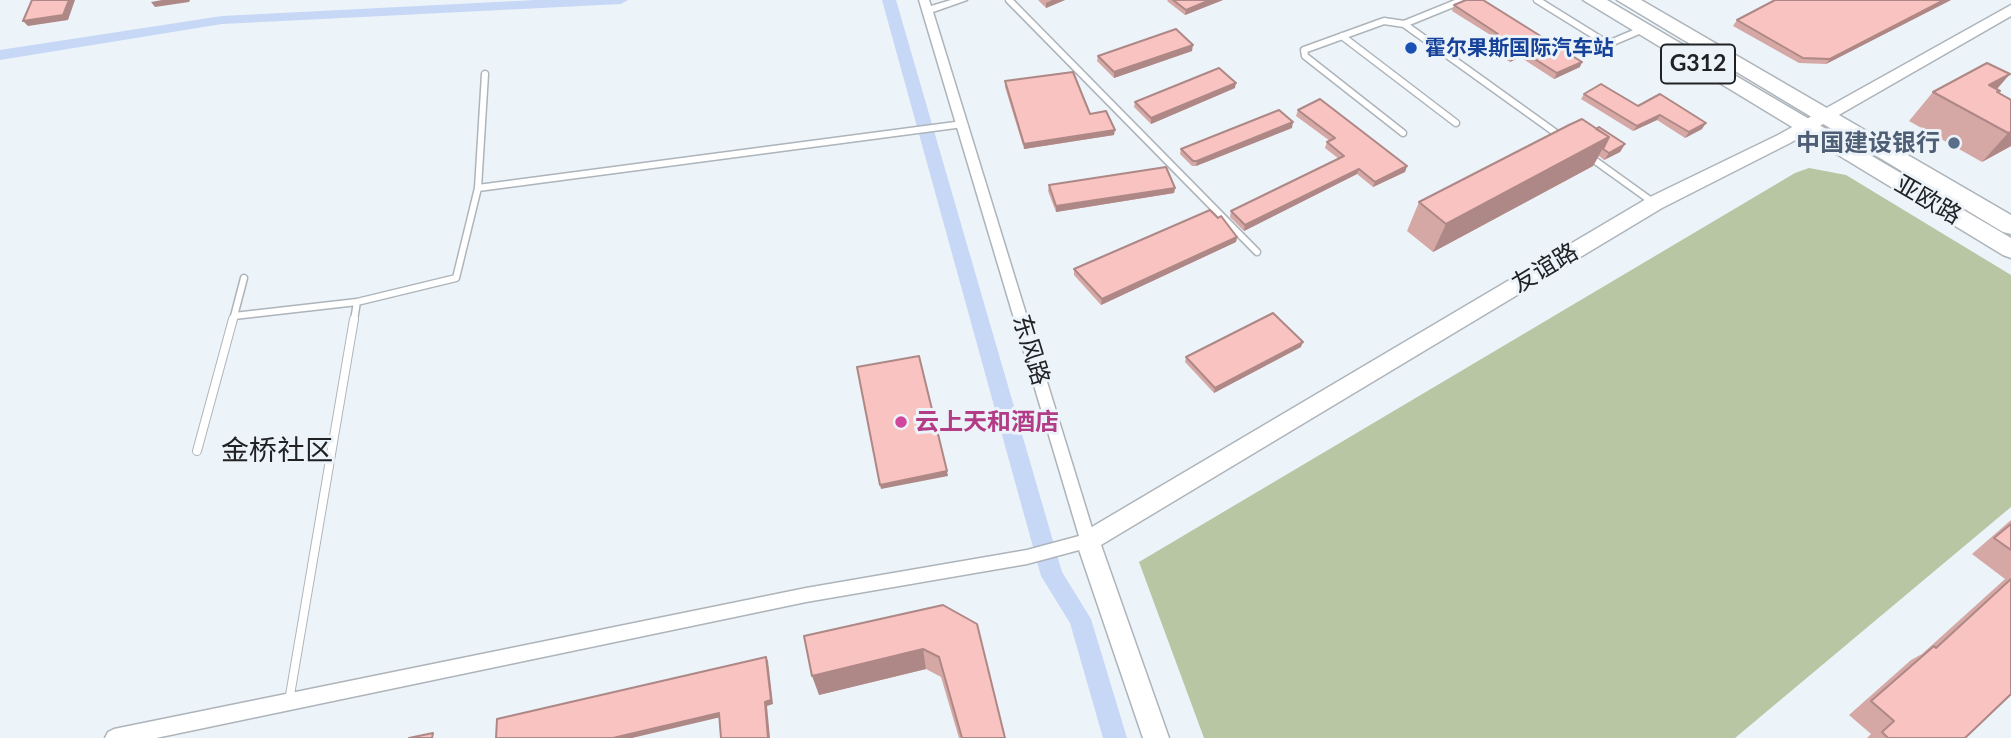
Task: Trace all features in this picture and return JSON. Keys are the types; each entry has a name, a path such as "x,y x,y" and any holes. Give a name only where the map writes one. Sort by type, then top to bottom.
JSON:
{"highway":[{"name":"亚欧路","path":"1593,0 1641,30 2011,226"},
{"name":"亚欧路","path":"1627,0 2011,249"}],"street":[{"path":"925,6 962,0"},
{"name":"东风路","path":"925,6 963,124 1079,544 1156,738"},
{"name":"友谊路","path":"1079,544 1655,203 1813,121 2011,10"},
{"path":"114,738 806,595 1027,557 1079,544"}],"lane":[{"path":"1009,0 1257,252"},
{"path":"1404,24 1464,0"},
{"path":"1537,0 1608,44 1641,30"},
{"path":"1403,133 1303,55 1305,49 1386,21 1404,24 1564,138"},
{"path":"1342,36 1456,123"},
{"path":"234,316 357,302 456,278 478,188 485,75"},
{"path":"478,188 963,124"},
{"path":"1587,154 1655,203"},
{"path":"197,451 244,278"},
{"path":"289,702 357,302"}],"green space":[{"path":"1809,168 1846,175 2011,275 2011,507 1735,738 1204,738 1139,562 1795,173"}],"building":[{"path":"32,0 69,0 63,15 23,21"},
{"path":"1173,0 1210,0 1186,10"},
{"path":"1466,0 1483,0 1582,62 1557,73 1522,51 1512,57 1485,39 1498,34 1454,5"},
{"path":"1775,0 1944,0 1830,59 1803,58 1737,20"},
{"path":"1176,29 1193,45 1114,72 1098,56"},
{"path":"1987,63 2010,74 1989,85 2011,100 2011,132 2008,133 1933,92"},
{"path":"1219,68 1236,83 1151,118 1135,102"},
{"path":"1073,72 1090,114 1106,111 1115,130 1024,144 1005,81"},
{"path":"1601,84 1638,106 1660,94 1706,123 1689,132 1660,115 1637,126 1584,94"},
{"path":"1320,99 1407,166 1375,182 1359,169 1245,225 1231,211 1344,156 1327,142 1335,138 1298,110"},
{"path":"1279,110 1293,122 1197,161 1193,161 1181,149"},
{"path":"1582,119 1609,137 1446,224 1419,202 1569,125"},
{"path":"1599,127 1625,144 1609,153 1603,149 1609,137 1596,129"},
{"path":"1166,167 1175,188 1056,206 1049,185"},
{"path":"1210,210 1218,218 1221,216 1237,237 1102,299 1074,269"},
{"path":"1273,313 1303,342 1215,388 1186,357"},
{"path":"919,356 947,471 880,485 857,367"},
{"path":"2011,524 2011,550 1994,538"},
{"path":"2011,579 2011,694 1965,738 1888,738 1882,732 1894,721 1871,701 1934,646 1936,648"},
{"path":"943,605 977,624 1005,738 962,738 939,657 923,649 812,676 804,636"},
{"path":"766,657 771,700 765,702 768,738 721,738 719,713 613,738 496,738 497,719"},
{"path":"433,733 432,738 409,738"}],"waterway":[{"path":"0,55 222,20 621,0"},
{"path":"889,0 1052,576 1080,619 1115,738"}],"place":[{"name":"霍尔果斯国际汽车站","path":"1411,48"},
{"name":"中国建设银行","path":"1954,143"},
{"name":"云上天和酒店","path":"901,422"}],"district":[{"name":"金桥社区","path":"277,451"}]}
